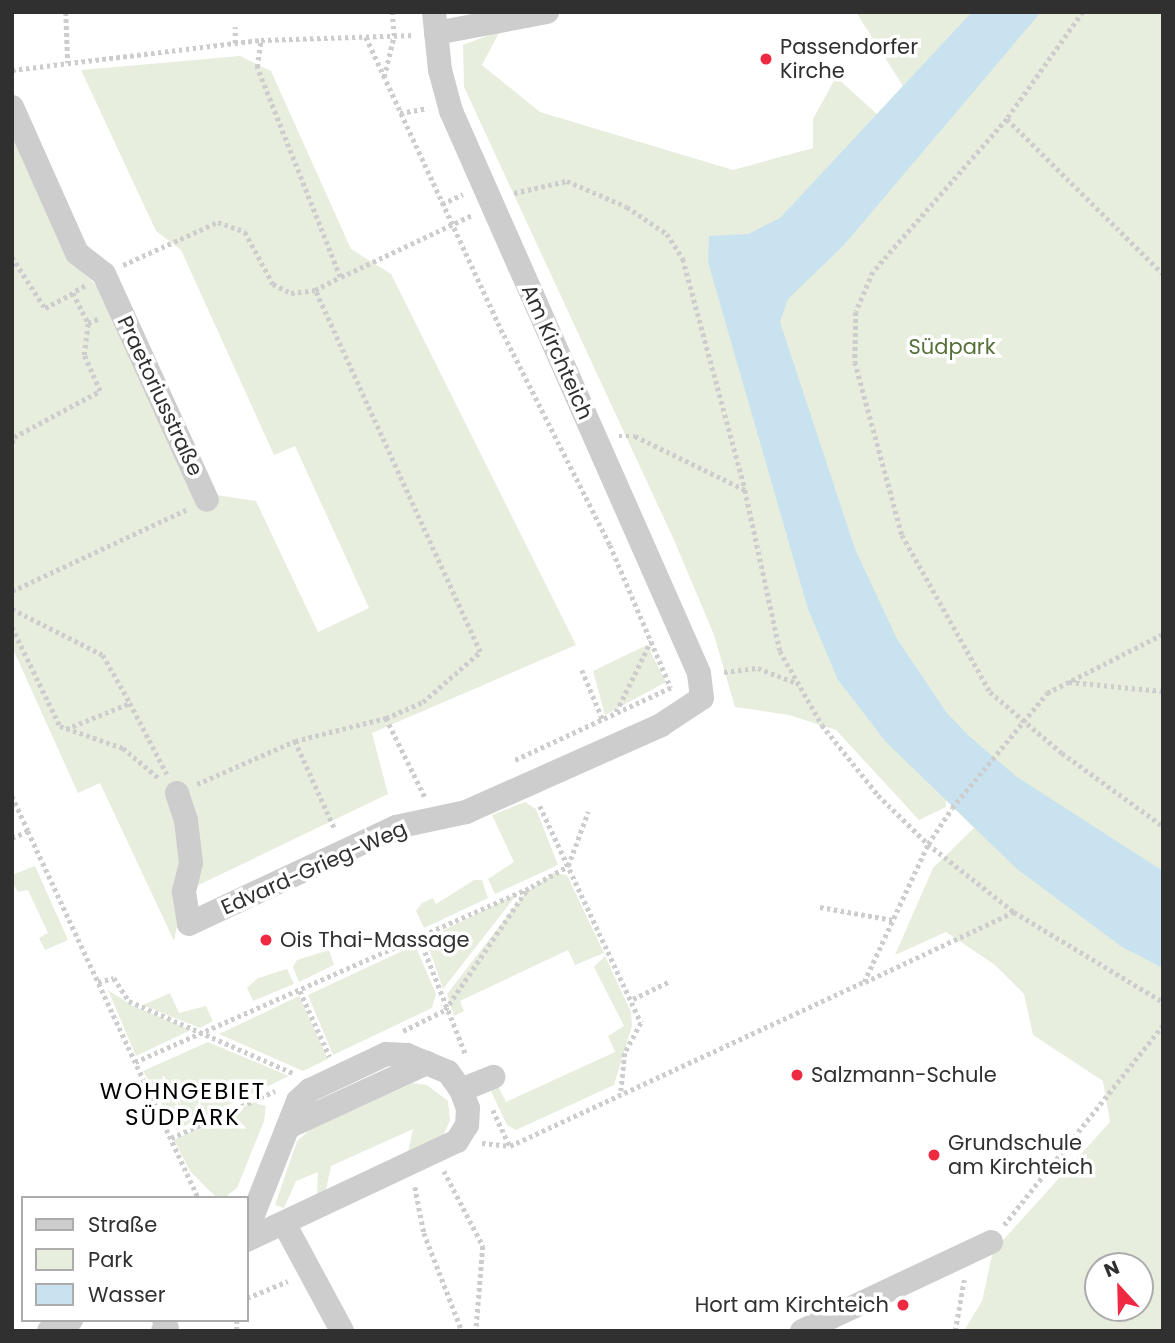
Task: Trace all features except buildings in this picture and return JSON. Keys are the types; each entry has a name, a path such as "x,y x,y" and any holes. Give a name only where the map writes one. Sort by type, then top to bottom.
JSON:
{"street":[{"path":"435,23 547,12"},
{"name":"Am Kirchteich","path":"435,23 444,90 704,685"},
{"name":"Praetoriusstraße","path":"12,107 78,253 104,274 207,500"},
{"name":"Edvard-Grieg-Weg","path":"177,793 187,821 191,863 184,892 189,924 396,827 466,812 661,725 702,698 704,685"},
{"path":"248,1228 298,1101 310,1090 386,1054 427,1063 478,1083 468,1108 467,1125 457,1141 285,1225 248,1240"},
{"path":"290,1126 427,1063"},
{"path":"285,1225 342,1331"},
{"path":"802,1331 991,1242"},
{"path":"49,1331 67,1322"}],"path":[{"path":"66,12 68,63"},
{"path":"384,77 394,36 392,12"},
{"path":"1083,12 1007,119 873,272 856,312 853,338 876,446 902,535 990,692 1163,826"},
{"path":"12,70 261,40 394,36 435,23"},
{"path":"235,27 235,43"},
{"path":"366,37 451,225 610,545 671,688 508,764"},
{"path":"261,40 257,67 340,277"},
{"path":"1007,119 1163,274"},
{"path":"524,188 566,181 628,207 667,234 683,259 745,489 780,651 822,725 878,795 928,844 1014,912 1163,1002"},
{"path":"104,274 218,222 245,232 273,284 291,293 315,290 492,205"},
{"path":"12,257 45,308 74,293"},
{"path":"177,793 295,741 386,718 422,702 480,652 315,290"},
{"path":"12,443 14,436 100,391 83,355 88,323 120,308"},
{"path":"635,436 745,489"},
{"name":"Praetoriusstraße","path":"12,591 207,500"},
{"path":"12,610 103,655 177,793"},
{"path":"12,627 60,726 123,748 177,793"},
{"path":"864,982 928,844 952,808 1046,693 1163,635"},
{"path":"616,713 651,641"},
{"path":"727,670 758,668 800,685"},
{"path":"582,670 603,720"},
{"path":"1068,682 1163,691"},
{"path":"65,729 130,703"},
{"path":"386,718 435,818"},
{"path":"295,741 345,851"},
{"path":"530,782 641,1023 625,1053 621,1091"},
{"path":"12,796 197,1196"},
{"path":"135,1062 203,1035 527,889 568,866 588,812"},
{"path":"12,838 28,831"},
{"path":"446,1010 527,889"},
{"path":"820,907 893,920"},
{"path":"457,1141 510,1146 621,1091 1014,912"},
{"path":"420,939 446,1010 478,1083 510,1146"},
{"path":"98,982 114,978 128,1001 303,1078"},
{"path":"632,999 668,982"},
{"path":"300,991 340,1076"},
{"path":"991,1242 1163,1025"},
{"path":"435,1154 483,1246 476,1331"},
{"path":"410,1165 424,1234 462,1331"},
{"path":"248,1298 311,1272"},
{"path":"955,1331 965,1276"}],"green space":[{"name":"Südpark","path":"856,12 1163,12 1163,1331 964,1331 982,1301 993,1251 1110,1122 1103,1081 1033,1035 1024,994 995,965 946,932 895,955 933,868 974,828 946,800 946,807 919,820 836,730 789,715 735,707 714,635 674,540 464,87 463,45 500,31 482,65 540,112 733,170 813,148 813,119 836,77 877,114 903,86"},
{"path":"240,56 271,71 351,249 391,274 576,645 372,733 388,794 184,892 174,941 100,783 78,793 12,647 12,133 71,262 105,293 191,491 256,501 318,632 369,608 295,446 274,455 181,250 156,231 81,70"},
{"path":"647,645 666,682 605,715 593,671"},
{"path":"525,802 536,809 558,865 495,894 488,879 514,862 492,815"},
{"path":"35,866 68,940 45,950 39,938 48,933 28,890 18,892 12,881 12,875"},
{"path":"554,873 567,875 604,953 575,965 568,950 460,1001 464,1011 454,1016 447,994 525,893"},
{"path":"474,880 482,880 488,898 424,928 416,911 422,903 433,898 436,904"},
{"path":"518,893 443,989 426,939"},
{"path":"415,945 436,994 432,1008 333,1055 308,995"},
{"path":"329,950 334,965 299,982 293,967 297,960"},
{"path":"605,956 631,1012 632,1026 614,1085 516,1130 507,1125 490,1089 496,1082 506,1102 615,1052 608,1036 624,1026 594,967"},
{"path":"287,969 294,984 253,1001 247,988 258,978"},
{"path":"108,990 133,1006 191,1030 136,1056"},
{"path":"170,993 179,1013 206,1006 213,1021 200,1028 143,1005"},
{"path":"299,996 328,1059 303,1071 219,1034"},
{"path":"208,1042 289,1076 176,1130 143,1071"},
{"path":"413,1083 427,1085 448,1101 450,1120 444,1134 408,1152 413,1129 331,1166 326,1190 317,1194 318,1172 296,1181 284,1208 275,1205 297,1141 311,1129"},
{"path":"251,1102 266,1106 264,1121 237,1188 227,1196 215,1196 190,1171 174,1140"}],"water":[{"path":"972,12 1041,12 844,245 788,299 780,322 855,549 897,639 947,713 969,736 1017,777 1163,871 1163,968 1122,947 1017,869 886,742 838,680 808,609 708,262 709,236 748,234 780,218"}],"place":[{"name":"Passendorfer Kirche","path":"766,59"},
{"name":"Ois Thai-Massage","path":"266,940"},
{"name":"Salzmann-Schule","path":"797,1075"},
{"name":"Grundschule am Kirchteich","path":"934,1155"},
{"name":"Hort am Kirchteich","path":"903,1305"}],"district":[{"name":"WOHNGEBIET SÜDPARK","path":"183,1104"}]}
